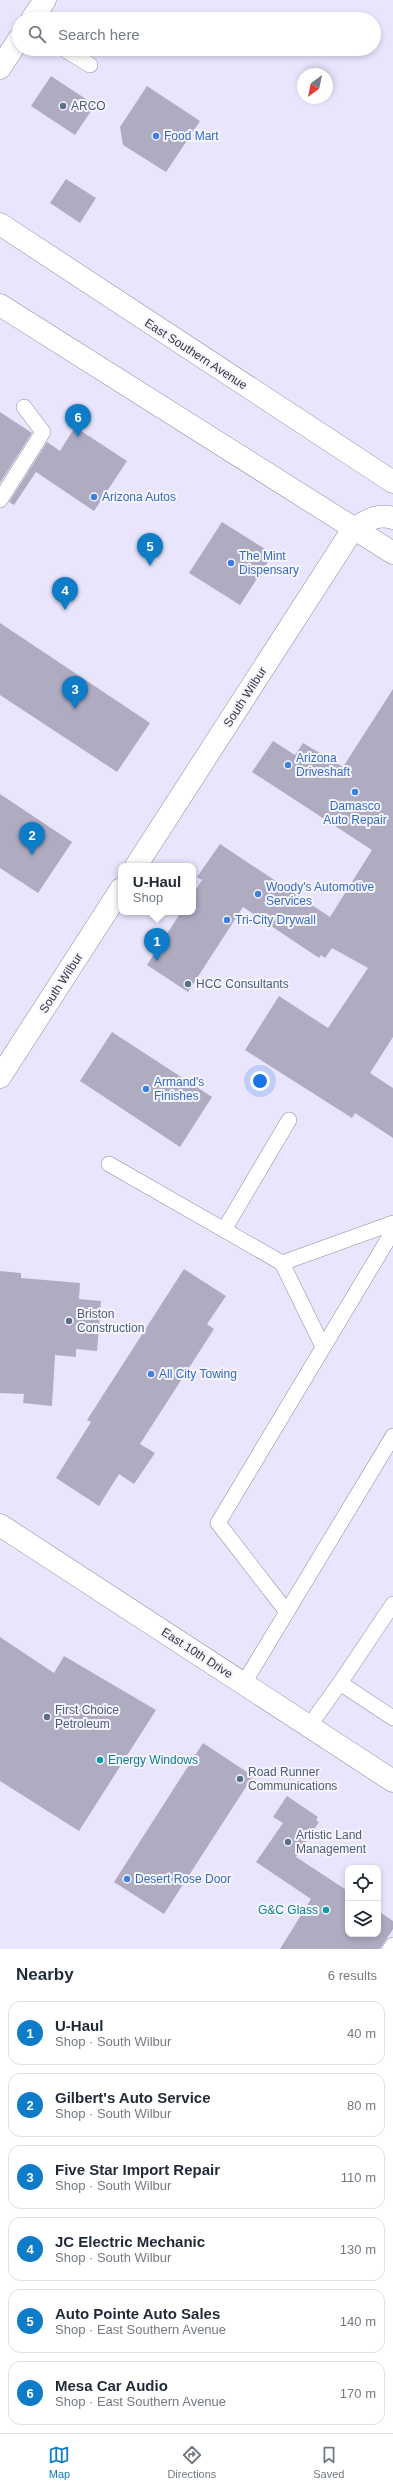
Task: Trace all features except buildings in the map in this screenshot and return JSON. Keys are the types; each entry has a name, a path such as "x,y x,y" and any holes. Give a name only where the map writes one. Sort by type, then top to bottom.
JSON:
{"street":[{"path":"37,12 45,0"},
{"path":"0,68 12,50"},
{"name":"East Southern Avenue","path":"0,224 393,482"},
{"path":"0,305 393,554"},
{"path":"353,529 371,518 384,515 393,518"},
{"name":"South Wilbur","path":"138,863 353,529"},
{"name":"South Wilbur","path":"0,1077 118,894"},
{"name":"East 10th Drive","path":"0,1525 393,1781"}],"lane":[{"path":"75,56 90,65"},
{"path":"0,500 43,432 24,407"},
{"path":"224,1230 290,1120"},
{"path":"109,1164 282,1263 323,1347"},
{"path":"282,1263 393,1223"},
{"path":"287,1612 218,1523 393,1231"},
{"path":"244,1683 393,1436"},
{"path":"309,1726 393,1604"},
{"path":"340,1683 393,1718"},
{"path":"390,1949 393,1945"}],"place":[{"name":"ARCO","path":"63,106"},
{"name":"Food Mart","path":"156,136"},
{"name":"Mesa Car Audio","path":"78,437"},
{"name":"Arizona Autos","path":"94,497"},
{"name":"The Mint Dispensary","path":"231,563"},
{"name":"Auto Pointe Auto Sales","path":"150,566"},
{"name":"JC Electric Mechanic","path":"65,610"},
{"name":"Five Star Import Repair","path":"75,709"},
{"name":"Arizona Driveshaft","path":"288,765"},
{"name":"Damasco Auto Repair","path":"355,792"},
{"name":"Gilbert's Auto Service","path":"32,855"},
{"name":"Woody's Automotive Services","path":"258,894"},
{"name":"Tri-City Drywall","path":"227,920"},
{"name":"U-Haul","path":"157,961"},
{"name":"HCC Consultants","path":"188,984"},
{"name":"Armand's Finishes","path":"146,1089"},
{"name":"Briston Construction","path":"69,1321"},
{"name":"All City Towing","path":"151,1374"},
{"name":"First Choice Petroleum","path":"47,1717"},
{"name":"Energy Windows","path":"100,1760"},
{"name":"Road Runner Communications","path":"240,1779"},
{"name":"Artistic Land Management","path":"288,1842"},
{"name":"Desert Rose Door","path":"127,1879"},
{"name":"G&C Glass","path":"326,1910"}]}
